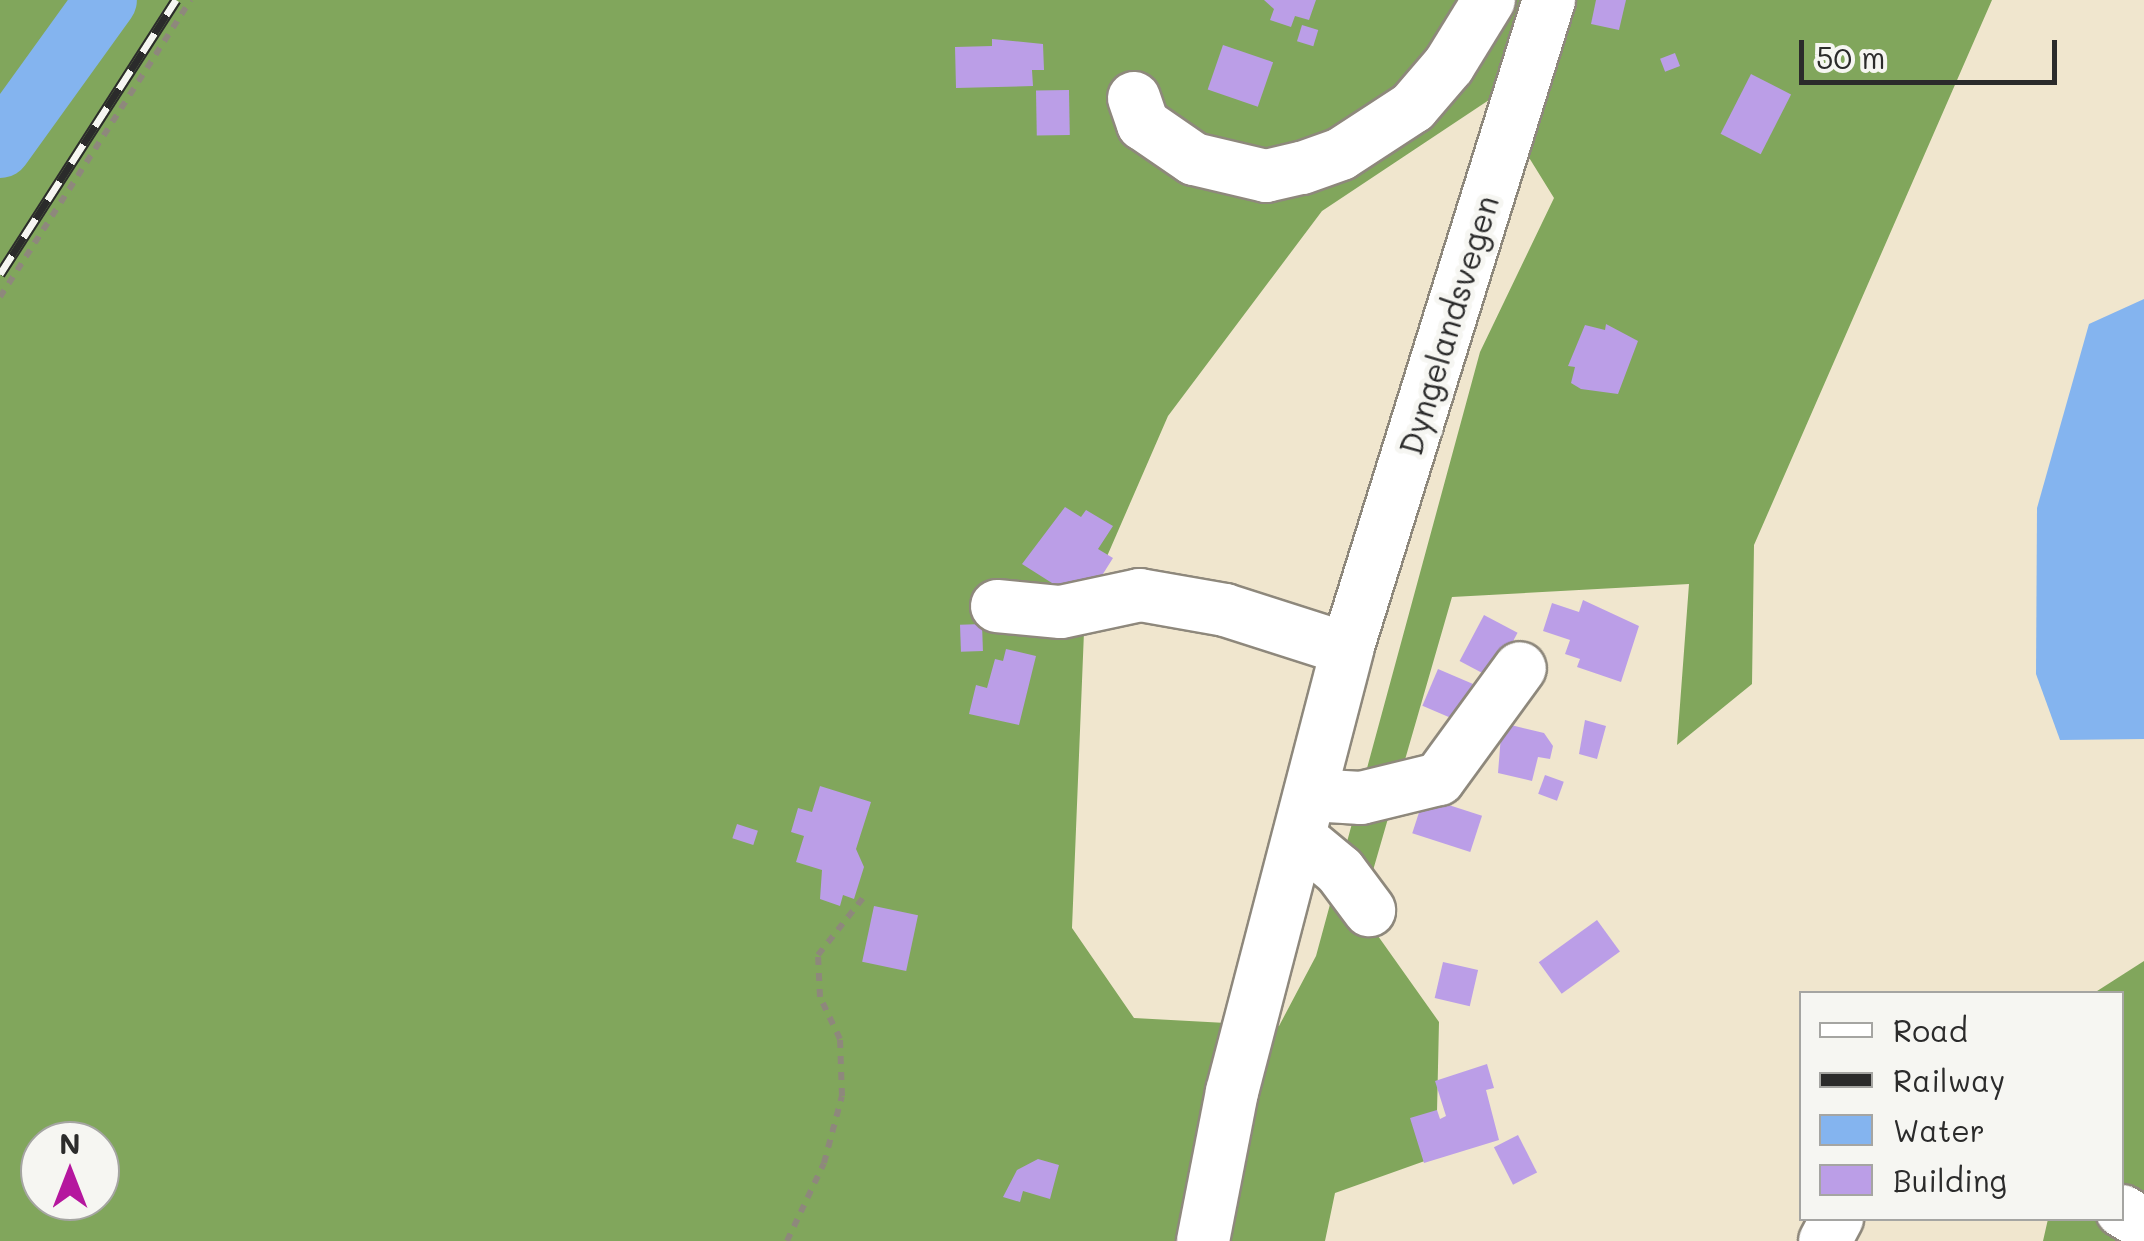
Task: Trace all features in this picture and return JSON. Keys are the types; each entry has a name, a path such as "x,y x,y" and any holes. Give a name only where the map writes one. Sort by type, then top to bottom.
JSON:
{"street":[{"path":"1134,98 1143,124 1194,160 1266,176 1302,168 1341,154 1413,106 1449,65 1488,0"},
{"name":"Dyngelandsvegen","path":"1203,1241 1232,1092 1347,650 1549,0"},
{"path":"998,606 1060,612 1140,595 1225,610 1347,650"},
{"path":"1369,910 1306,816 1361,798 1439,780 1520,668"}],"path":[{"path":"0,297 191,0"},
{"path":"788,1241 824,1163 842,1096 840,1038 820,997 818,955 863,898"}],"green space":[{"path":"0,0 1992,0 1754,545 1752,684 1677,745 1689,584 1452,597 1361,912 1439,1022 1436,1157 1335,1193 1325,1241 0,1241","holes":["1492,98 1554,198 1480,352 1316,956 1279,1026 1134,1018 1072,928 1085,607 1168,416 1322,211"]},
{"path":"2144,961 2144,1241 2043,1241 2048,1221 2124,1221 2124,991 2097,991"}],"water":[{"path":"2144,299 2144,739 2060,740 2036,674 2037,508 2089,324"}],"building":[{"path":"1264,0 1316,0 1309,20 1295,16 1291,27 1270,20 1274,9"},
{"path":"1596,0 1626,0 1619,30 1591,24"},
{"path":"1302,25 1318,30 1313,46 1297,41"},
{"path":"992,39 1043,44 1044,70 1032,70 1033,86 956,88 955,47 992,46"},
{"path":"1223,45 1273,62 1258,107 1208,89"},
{"path":"1675,53 1680,66 1665,72 1660,59"},
{"path":"1751,74 1791,94 1761,154 1721,134"},
{"path":"1069,90 1070,135 1037,136 1036,91"},
{"path":"1606,324 1638,341 1618,394 1581,389 1571,383 1575,367 1568,366 1585,325 1605,330"},
{"path":"1065,507 1081,517 1086,510 1113,526 1098,549 1113,558 1096,585 1086,579 1074,597 1022,564"},
{"path":"1583,600 1639,626 1621,682 1577,667 1580,659 1565,654 1570,640 1543,631 1552,603 1579,612"},
{"path":"1484,615 1518,633 1493,679 1460,661"},
{"path":"982,624 983,651 961,652 960,625"},
{"path":"1006,649 1036,656 1019,725 969,714 976,685 987,688 995,659 1003,661"},
{"path":"1438,669 1475,685 1459,721 1422,706"},
{"path":"1585,720 1606,726 1597,759 1579,754"},
{"path":"1511,725 1544,733 1553,746 1550,759 1538,757 1532,781 1498,773 1501,735"},
{"path":"1545,775 1564,782 1557,801 1538,794"},
{"path":"820,786 871,802 856,849 864,867 854,899 843,895 840,906 820,899 822,870 796,862 804,836 791,832 798,808 812,812"},
{"path":"1424,797 1482,816 1470,852 1412,833"},
{"path":"737,824 758,831 753,845 732,838"},
{"path":"874,906 918,915 906,971 862,962"},
{"path":"1597,920 1620,952 1562,994 1539,962"},
{"path":"1443,962 1478,970 1470,1006 1435,998"},
{"path":"1487,1064 1494,1088 1486,1090 1499,1140 1424,1163 1410,1118 1437,1110 1440,1119 1446,1116 1435,1081"},
{"path":"1518,1135 1537,1172 1513,1185 1494,1147"},
{"path":"1038,1159 1059,1165 1050,1199 1023,1191 1020,1202 1003,1197 1017,1170"}],"waterway":[{"path":"0,147 106,0"}],"railway":[{"path":"0,274 176,0"}]}
